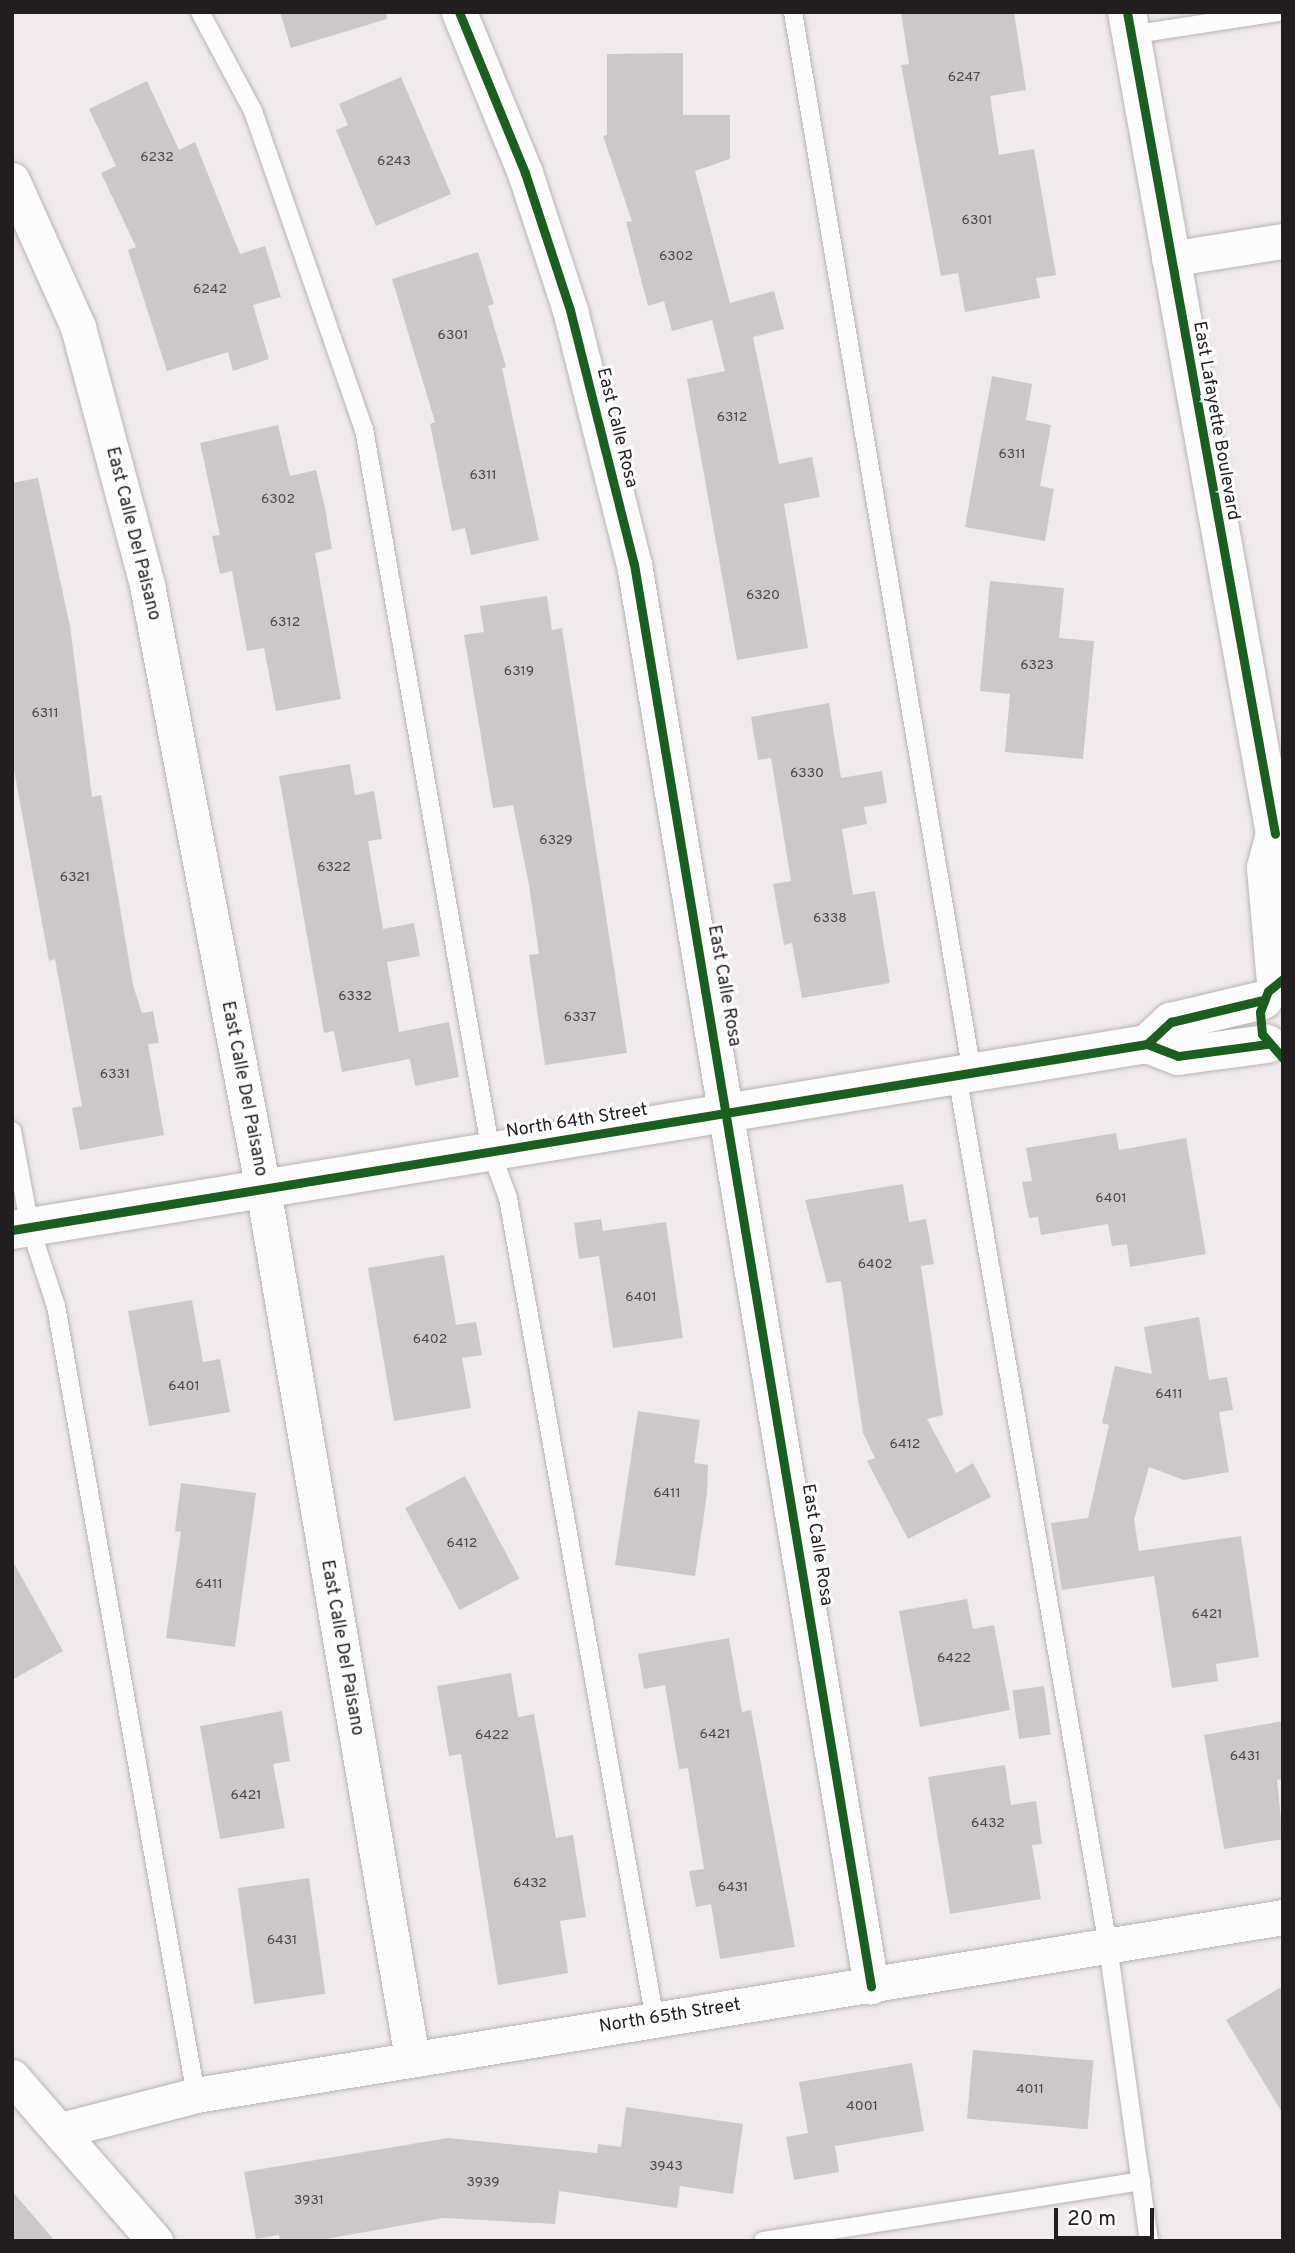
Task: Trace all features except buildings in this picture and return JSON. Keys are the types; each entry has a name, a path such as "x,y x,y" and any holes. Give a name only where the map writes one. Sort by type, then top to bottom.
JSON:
{"street":[{"name":"East Calle Rosa","path":"459,12 525,173 570,310 634,564 729,1112 872,1986"},
{"name":"East Lafayette Boulevard","path":"1129,24 1169,259 1279,842 1266,868 1274,987 1260,1023 1275,1051"},
{"name":"East Calle Del Paisano","path":"12,180 78,327 147,585 263,1189 412,2058"},
{"path":"1169,259 1283,241"},
{"path":"1147,1044 1171,1022 1274,987"},
{"name":"North 64th Street","path":"21,1228 1147,1044 1178,1056 1275,1051"},
{"name":"North 65th Street","path":"61,2130 196,2095 1283,1917"},
{"path":"12,2077 61,2130 155,2241"}],"lane":[{"path":"200,12 253,111 364,429 491,1152 508,1198 655,2020"},
{"path":"793,12 1108,1946 1149,2241"},
{"path":"1129,24 1279,12"},
{"path":"12,1131 21,1228 56,1306 196,2095"},
{"path":"763,2241 1141,2181"}],"cycle path":[{"path":"459,12 525,173 570,310 634,564 871,1986"},
{"path":"1127,12 1275,834"},
{"path":"1283,979 1268,991 1260,1012 1262,1034 1283,1058"},
{"path":"1147,1044 1171,1022 1263,1000"},
{"path":"12,1230 1147,1044 1178,1056 1267,1044"}]}
